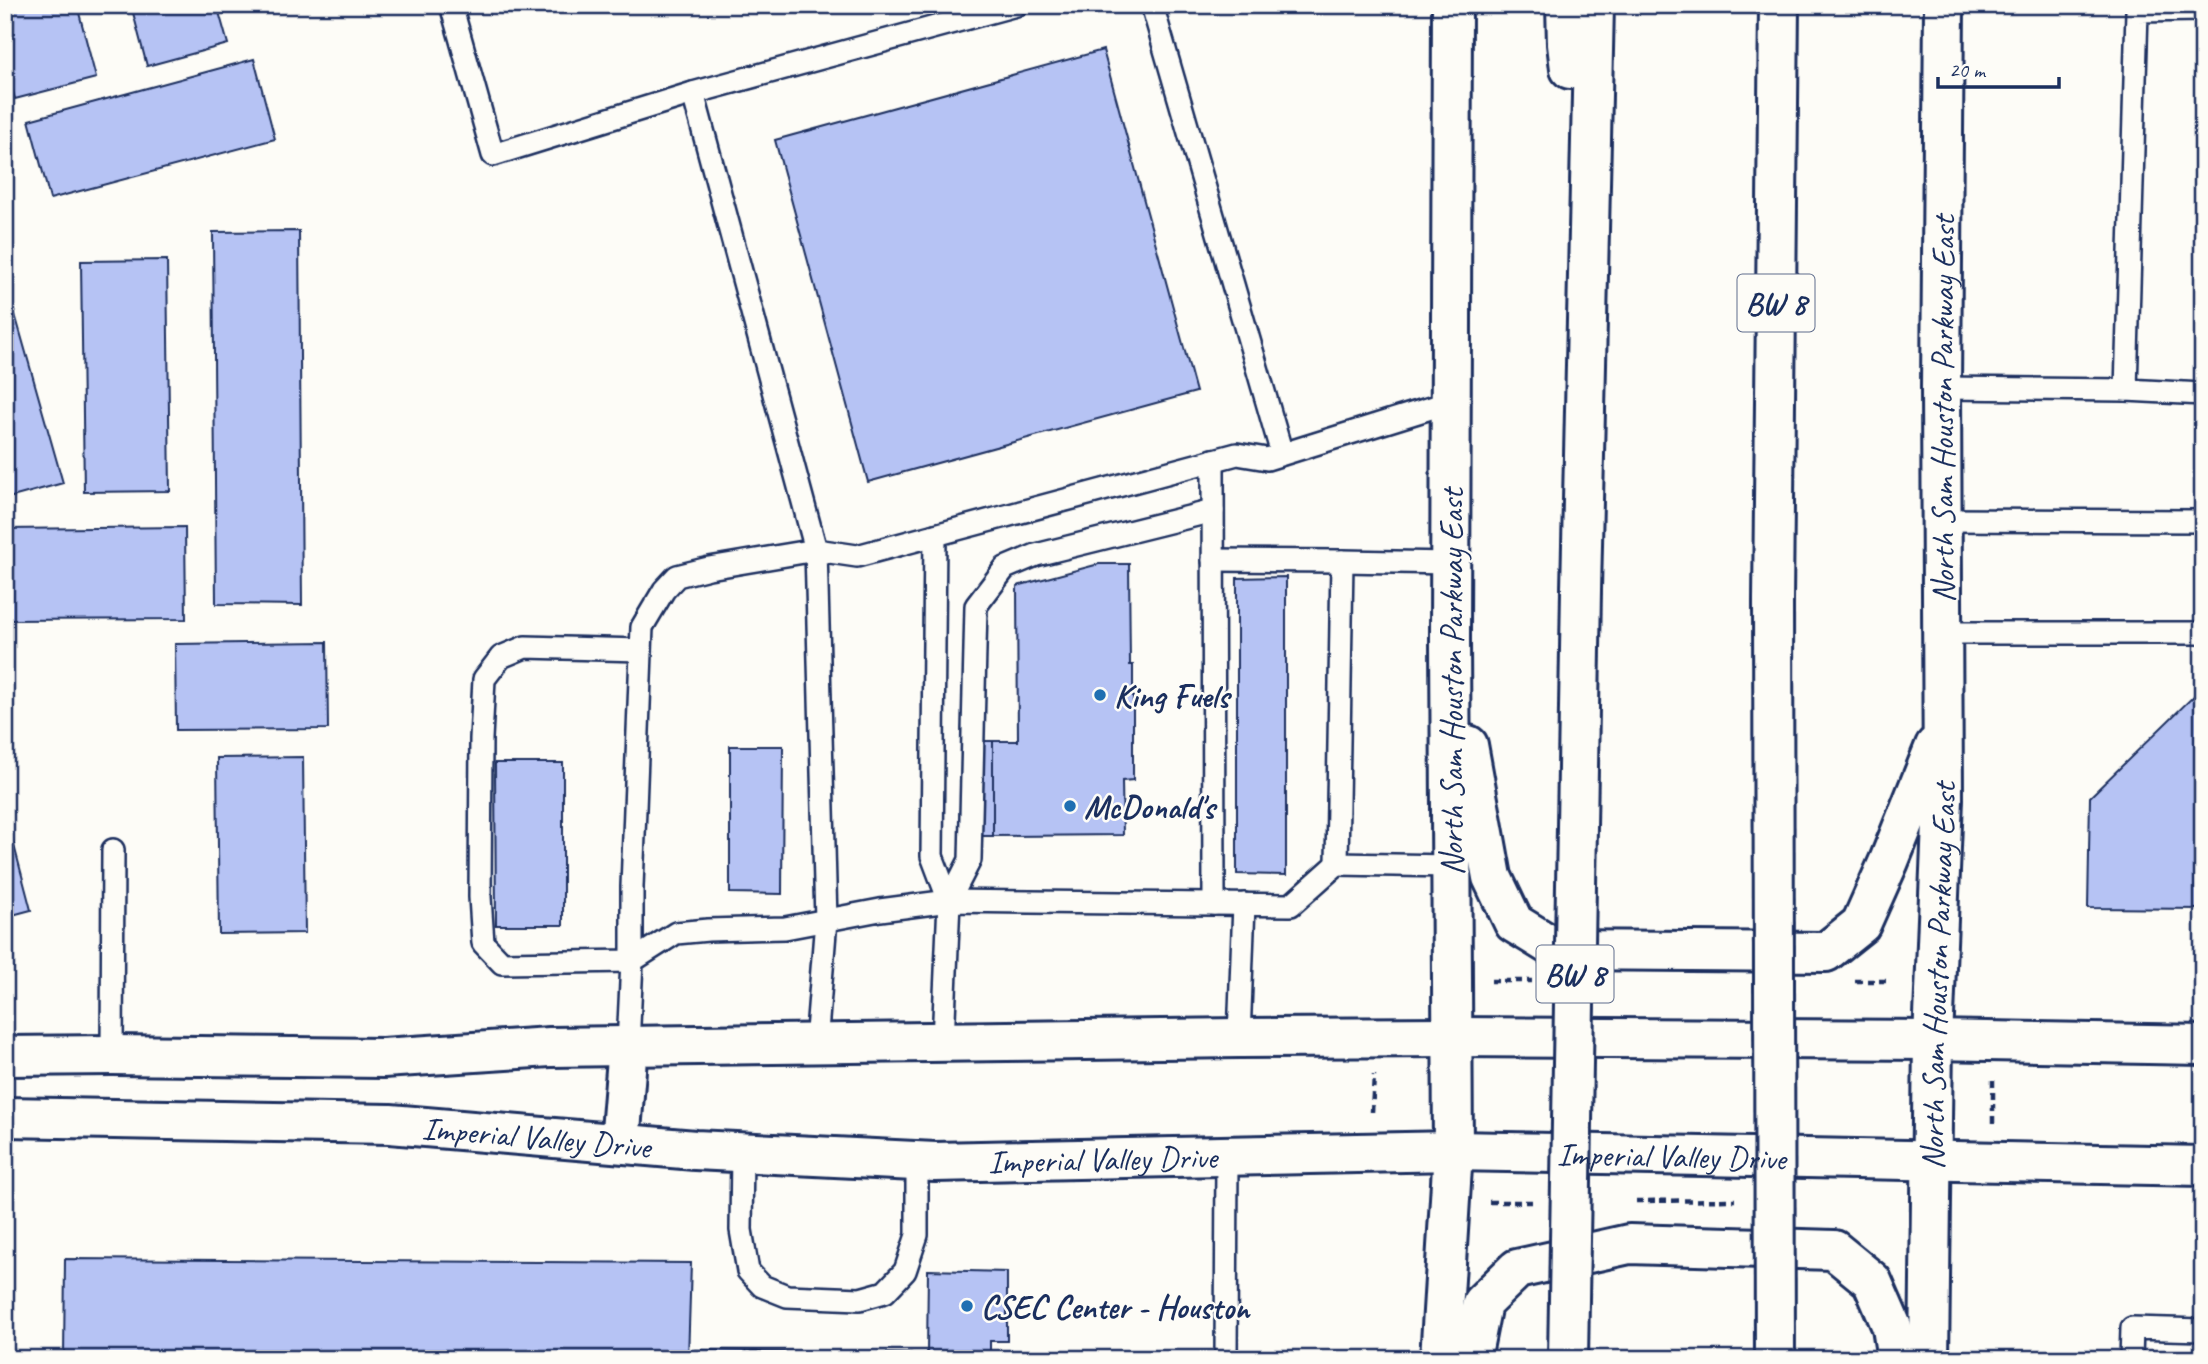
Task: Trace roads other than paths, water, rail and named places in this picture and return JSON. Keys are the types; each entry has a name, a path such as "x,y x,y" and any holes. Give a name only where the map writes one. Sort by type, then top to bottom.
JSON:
{"main road":[{"name":"North Sam Houston Parkway East","path":"1440,1359 1453,1152 1450,640 1452,5"},
{"path":"1566,5 1566,44 1589,204"},
{"name":"BW 8","path":"1568,1359 1594,5"},
{"name":"BW 8","path":"1775,1359 1773,601 1779,5"},
{"name":"North Sam Houston Parkway East","path":"1929,1359 1933,1040 1943,799 1941,388 1944,5"},
{"path":"1450,640 1492,877 1514,923 1558,950 1826,952 1861,923 1943,726"},
{"path":"5,1056 383,1058 550,1047 1239,1038 1933,1040 2203,1045"},
{"path":"620,1143 628,1046"},
{"name":"Imperial Valley Drive","path":"5,1117 390,1124 742,1152 917,1161 1453,1152 2203,1166"},
{"path":"1471,1359 1482,1303 1517,1269 1629,1244 1834,1250 1872,1281 1892,1327 1897,1359"}],"lane":[{"path":"451,5 493,155 694,93 1016,5"},
{"path":"1152,5 1282,454"},
{"path":"2126,390 2137,11 2203,10"},
{"path":"694,93 816,550 826,920 816,1044"},
{"path":"1941,388 2126,390 2203,394"},
{"path":"628,1046 642,627 664,590 677,576 816,550 857,556 1237,454 1267,459 1450,402"},
{"path":"1213,460 1213,904"},
{"path":"949,901 970,860 976,606 1005,568 1037,555 1213,511"},
{"path":"1942,520 2203,521"},
{"path":"935,535 932,856 949,901 943,1042"},
{"path":"1213,560 1450,563"},
{"path":"1337,864 1342,561"},
{"path":"1943,633 2203,633"},
{"path":"641,650 526,647 501,657 484,679 480,897 483,943 502,963 632,961 676,933 785,928 880,910 949,901 1290,905 1337,864 1451,866"},
{"path":"112,1055 113,850"},
{"path":"1239,1038 1244,904"},
{"path":"742,1152 741,1230 748,1270 762,1286 787,1296 860,1299 885,1292 905,1271 917,1235 917,1161"},
{"path":"1226,1359 1227,1156"},
{"path":"2132,1359 2132,1328 2203,1330"}],"place":[{"name":"King Fuels","path":"1100,695"},
{"name":"McDonald's","path":"1070,806"},
{"name":"CSEC Center - Houston","path":"967,1306"}]}
